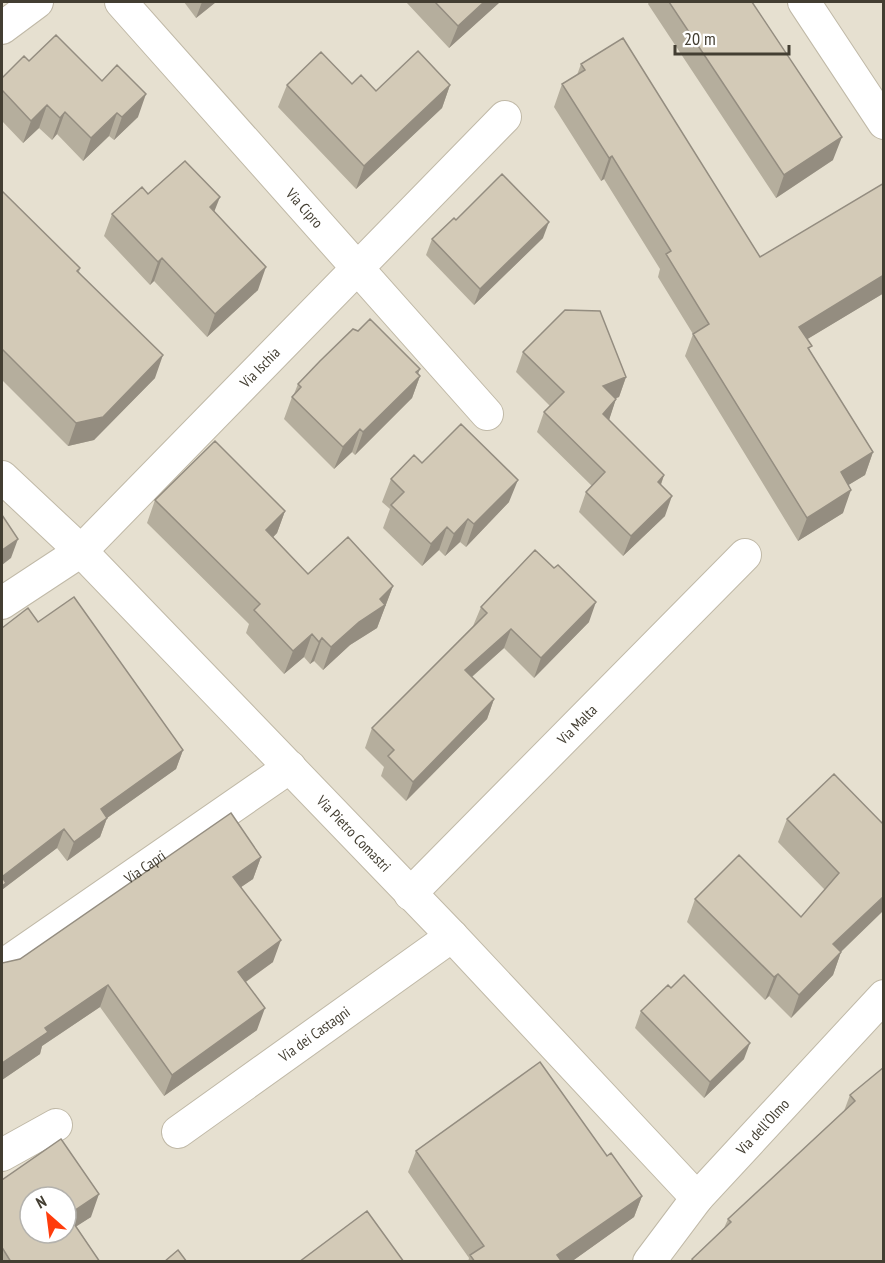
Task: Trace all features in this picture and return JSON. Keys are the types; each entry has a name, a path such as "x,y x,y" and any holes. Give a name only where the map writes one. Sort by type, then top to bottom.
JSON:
{"street":[{"path":"2,28 37,2"},
{"name":"Via Cipro","path":"121,2 487,414"},
{"path":"804,2 884,123"},
{"name":"Via Ischia","path":"2,603 81,551 505,117"},
{"name":"Via Pietro Comastri","path":"2,477 81,551 290,767 697,1198"},
{"name":"Via Malta","path":"410,894 745,555"},
{"name":"Via Capri","path":"2,966 290,767"},
{"name":"Via dei Castagni","path":"178,1132 452,936"},
{"name":"Via dell'Olmo","path":"649,1262 697,1198 884,996"},
{"path":"2,1155 56,1125"}],"shaded area":[{"path":"2,2 883,2 883,1261 2,1262"}],"building":[{"path":"435,2 484,2 458,26"},
{"path":"669,2 752,2 842,137 784,175"},
{"path":"56,35 102,81 117,65 146,94 122,117 117,113 91,138 65,112 60,118 47,105 31,121 2,90 2,78 24,56 29,61"},
{"path":"623,38 760,257 884,183 884,275 799,327 812,346 808,348 873,452 841,472 851,490 807,518 693,334 709,324 666,254 671,251 612,156 609,158 562,84 585,70 581,64"},
{"path":"418,51 450,85 364,166 287,85 321,52 352,84 361,75 376,91"},
{"path":"185,161 220,197 210,207 266,267 215,314 162,258 158,262 112,214 142,187 148,194"},
{"path":"502,174 549,222 480,289 432,239 454,218 456,220"},
{"path":"2,191 80,268 77,271 163,355 103,417 76,423 2,349"},
{"path":"565,310 600,311 626,377 603,386 616,399 603,414 664,475 658,482 672,496 631,536 586,492 605,472 544,412 564,392 523,352"},
{"path":"370,319 420,369 416,372 420,376 363,432 360,429 343,447 292,397 301,387 298,384 320,361 353,329 358,331"},
{"path":"461,424 518,480 474,524 468,519 454,534 447,527 431,544 391,505 404,492 391,479 414,455 422,463"},
{"path":"215,441 285,511 266,530 308,574 348,537 393,586 380,599 385,605 359,622 331,647 322,638 319,642 312,634 293,651 254,610 260,604 155,500"},
{"path":"2,515 18,539 2,550"},
{"path":"535,550 554,568 558,565 596,602 541,658 511,629 465,670 494,699 413,782 388,756 394,750 372,728 487,613 481,607"},
{"path":"74,597 183,750 101,809 107,818 74,842 64,829 2,877 2,628 28,608 38,622"},
{"path":"834,774 884,825 884,896 833,944 841,952 799,995 778,974 774,977 695,899 739,855 801,917 839,873 787,819"},
{"path":"231,813 261,857 233,877 281,940 238,972 265,1008 172,1075 108,985 45,1028 48,1032 2,1063 2,963 20,959"},
{"path":"684,975 750,1043 710,1082 641,1011 668,985 671,988"},
{"path":"540,1062 607,1156 611,1153 642,1196 557,1255 562,1262 475,1262 470,1255 484,1246 416,1151"},
{"path":"884,1067 884,1262 694,1262 692,1259 731,1222 728,1219 855,1101 850,1095"},
{"path":"61,1139 99,1194 78,1208 78,1185 18,1185 18,1245 78,1245 78,1230 100,1262 11,1262 2,1250 2,1180"},
{"path":"367,1211 404,1262 299,1262"},
{"path":"178,1250 187,1262 164,1262"}]}
